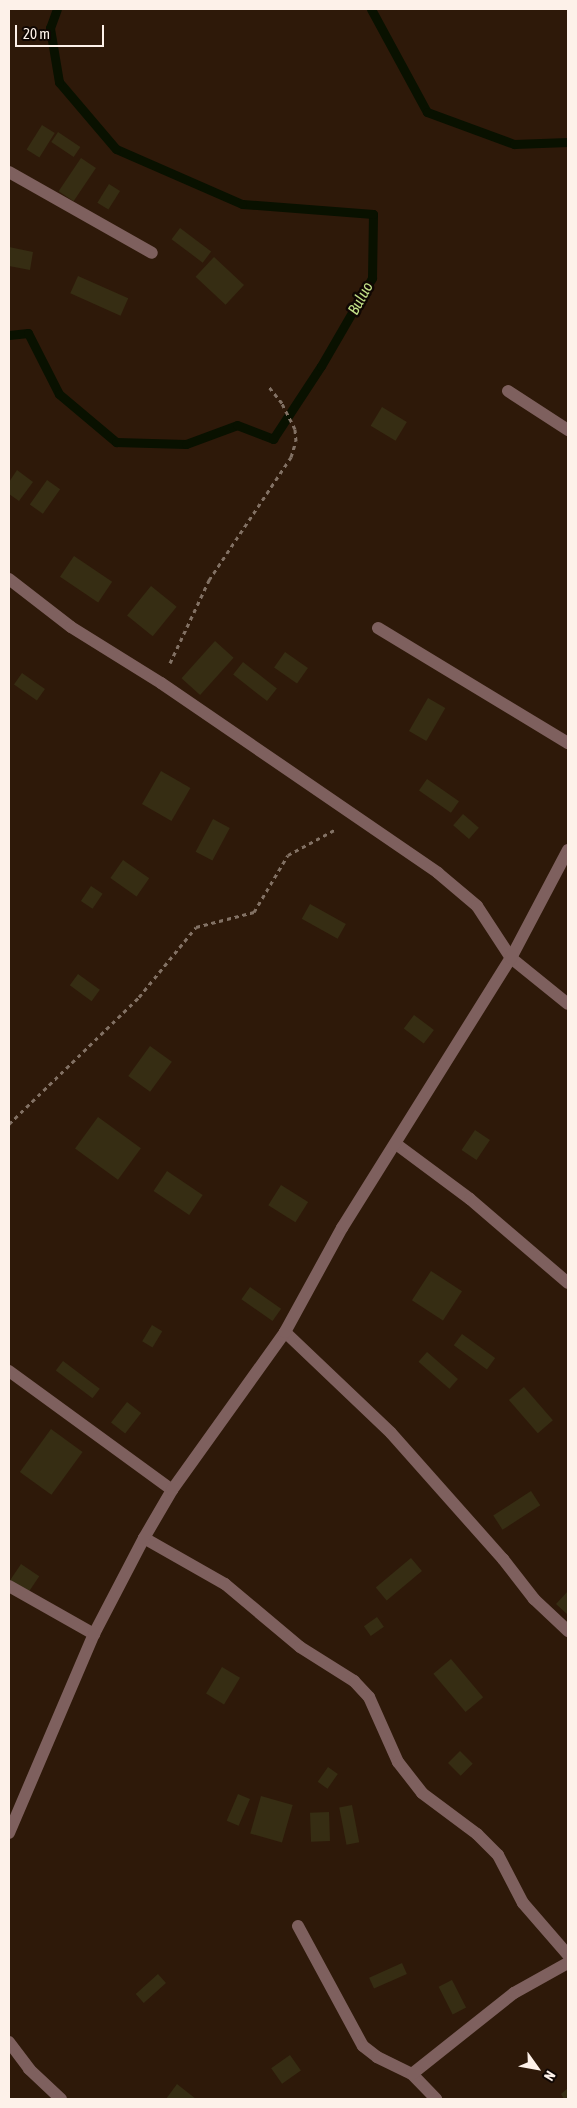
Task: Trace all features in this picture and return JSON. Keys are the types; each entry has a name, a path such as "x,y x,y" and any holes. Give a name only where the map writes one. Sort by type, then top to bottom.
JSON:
{"street":[{"path":"9,172 152,253"},
{"path":"508,391 568,430"},
{"path":"9,579 71,628 161,683 438,873 477,906 511,958 568,1004"},
{"path":"378,628 568,744"},
{"path":"9,1833 94,1634 144,1538 172,1490 285,1332 328,1253 511,958 568,850"},
{"path":"396,1144 470,1200 568,1282"},
{"path":"285,1332 391,1432 477,1529 534,1599 568,1632"},
{"path":"9,1371 172,1490"},
{"path":"144,1538 225,1584 300,1647 354,1681 368,1697 398,1762 416,1785 498,1855 523,1903 568,1955"},
{"path":"9,1586 94,1634"},
{"path":"298,1926 363,2046 377,2057 412,2074 436,2099"},
{"path":"412,2074 514,1993 568,1963"},
{"path":"9,2042 29,2069 61,2099"}],"path":[{"path":"161,683 209,580 291,457 296,441 295,429 282,402 268,386"},
{"path":"9,1124 139,997 196,927 254,912 288,855 359,817"}],"building":[{"path":"42,125 55,133 39,158 27,150"},
{"path":"58,132 80,147 74,157 51,142"},
{"path":"81,158 96,168 74,201 59,191"},
{"path":"109,184 120,191 108,210 97,203"},
{"path":"180,228 211,251 203,263 172,239"},
{"path":"9,247 33,252 30,270 9,266"},
{"path":"214,257 244,285 226,305 196,277"},
{"path":"78,276 128,298 121,316 70,293"},
{"path":"382,407 407,422 396,441 371,426"},
{"path":"17,470 33,482 19,501 9,494 9,482"},
{"path":"47,480 60,489 43,514 30,505"},
{"path":"74,556 112,582 98,602 60,577"},
{"path":"151,586 177,607 153,636 127,616"},
{"path":"215,641 234,658 200,695 182,678"},
{"path":"285,652 308,668 297,684 274,668"},
{"path":"243,662 277,688 267,701 233,675"},
{"path":"22,673 45,689 37,701 14,684"},
{"path":"428,698 445,708 426,741 409,731"},
{"path":"161,771 190,788 171,821 142,804"},
{"path":"427,779 459,801 451,813 419,790"},
{"path":"463,814 479,828 469,839 453,825"},
{"path":"213,819 230,828 212,861 196,852"},
{"path":"123,860 149,878 137,896 110,878"},
{"path":"91,886 103,894 93,909 81,901"},
{"path":"310,904 346,924 338,939 302,919"},
{"path":"78,974 100,990 92,1001 70,985"},
{"path":"414,1015 434,1030 424,1044 404,1029"},
{"path":"150,1046 172,1062 150,1092 128,1076"},
{"path":"98,1117 141,1148 118,1180 75,1149"},
{"path":"475,1130 490,1140 477,1160 462,1150"},
{"path":"167,1171 203,1195 189,1215 154,1191"},
{"path":"281,1185 308,1202 295,1222 268,1205"},
{"path":"431,1271 462,1291 443,1321 412,1300"},
{"path":"250,1287 281,1309 273,1321 241,1299"},
{"path":"152,1325 162,1331 153,1347 142,1341"},
{"path":"462,1334 495,1358 487,1369 454,1345"},
{"path":"427,1352 458,1379 449,1389 418,1362"},
{"path":"63,1361 100,1389 93,1398 56,1371"},
{"path":"524,1387 553,1420 538,1433 509,1400"},
{"path":"127,1402 141,1413 125,1434 111,1422"},
{"path":"51,1429 83,1452 51,1495 20,1472"},
{"path":"531,1491 540,1505 503,1530 493,1516"},
{"path":"411,1558 422,1571 387,1601 376,1588"},
{"path":"21,1564 39,1576 27,1594 9,1581"},
{"path":"568,1591 568,1615 556,1604"},
{"path":"377,1617 384,1627 371,1636 364,1626"},
{"path":"451,1659 483,1697 466,1712 433,1674"},
{"path":"222,1667 240,1678 224,1704 206,1694"},
{"path":"460,1751 473,1764 461,1776 448,1763"},
{"path":"328,1767 338,1774 328,1789 318,1782"},
{"path":"238,1794 250,1799 239,1826 227,1821"},
{"path":"261,1796 293,1805 282,1843 250,1833"},
{"path":"352,1805 359,1842 346,1845 339,1807"},
{"path":"329,1812 330,1841 311,1842 310,1813"},
{"path":"402,1963 407,1974 374,1989 369,1978"},
{"path":"158,1974 166,1983 144,2003 136,1994"},
{"path":"452,1980 466,2008 453,2014 439,1987"},
{"path":"290,2055 301,2071 282,2084 271,2068"},
{"path":"177,2084 196,2099 166,2099"},
{"path":"568,2088 568,2099 564,2099 561,2094"}],"waterway":[{"name":"Buluo","path":"9,335 28,333 59,394 116,442 186,444 237,425 273,439 321,366 372,278 373,214 242,204 116,149 59,82 50,28 57,9"},
{"name":"Buluo","path":"371,9 427,112 514,144 568,142"}]}
